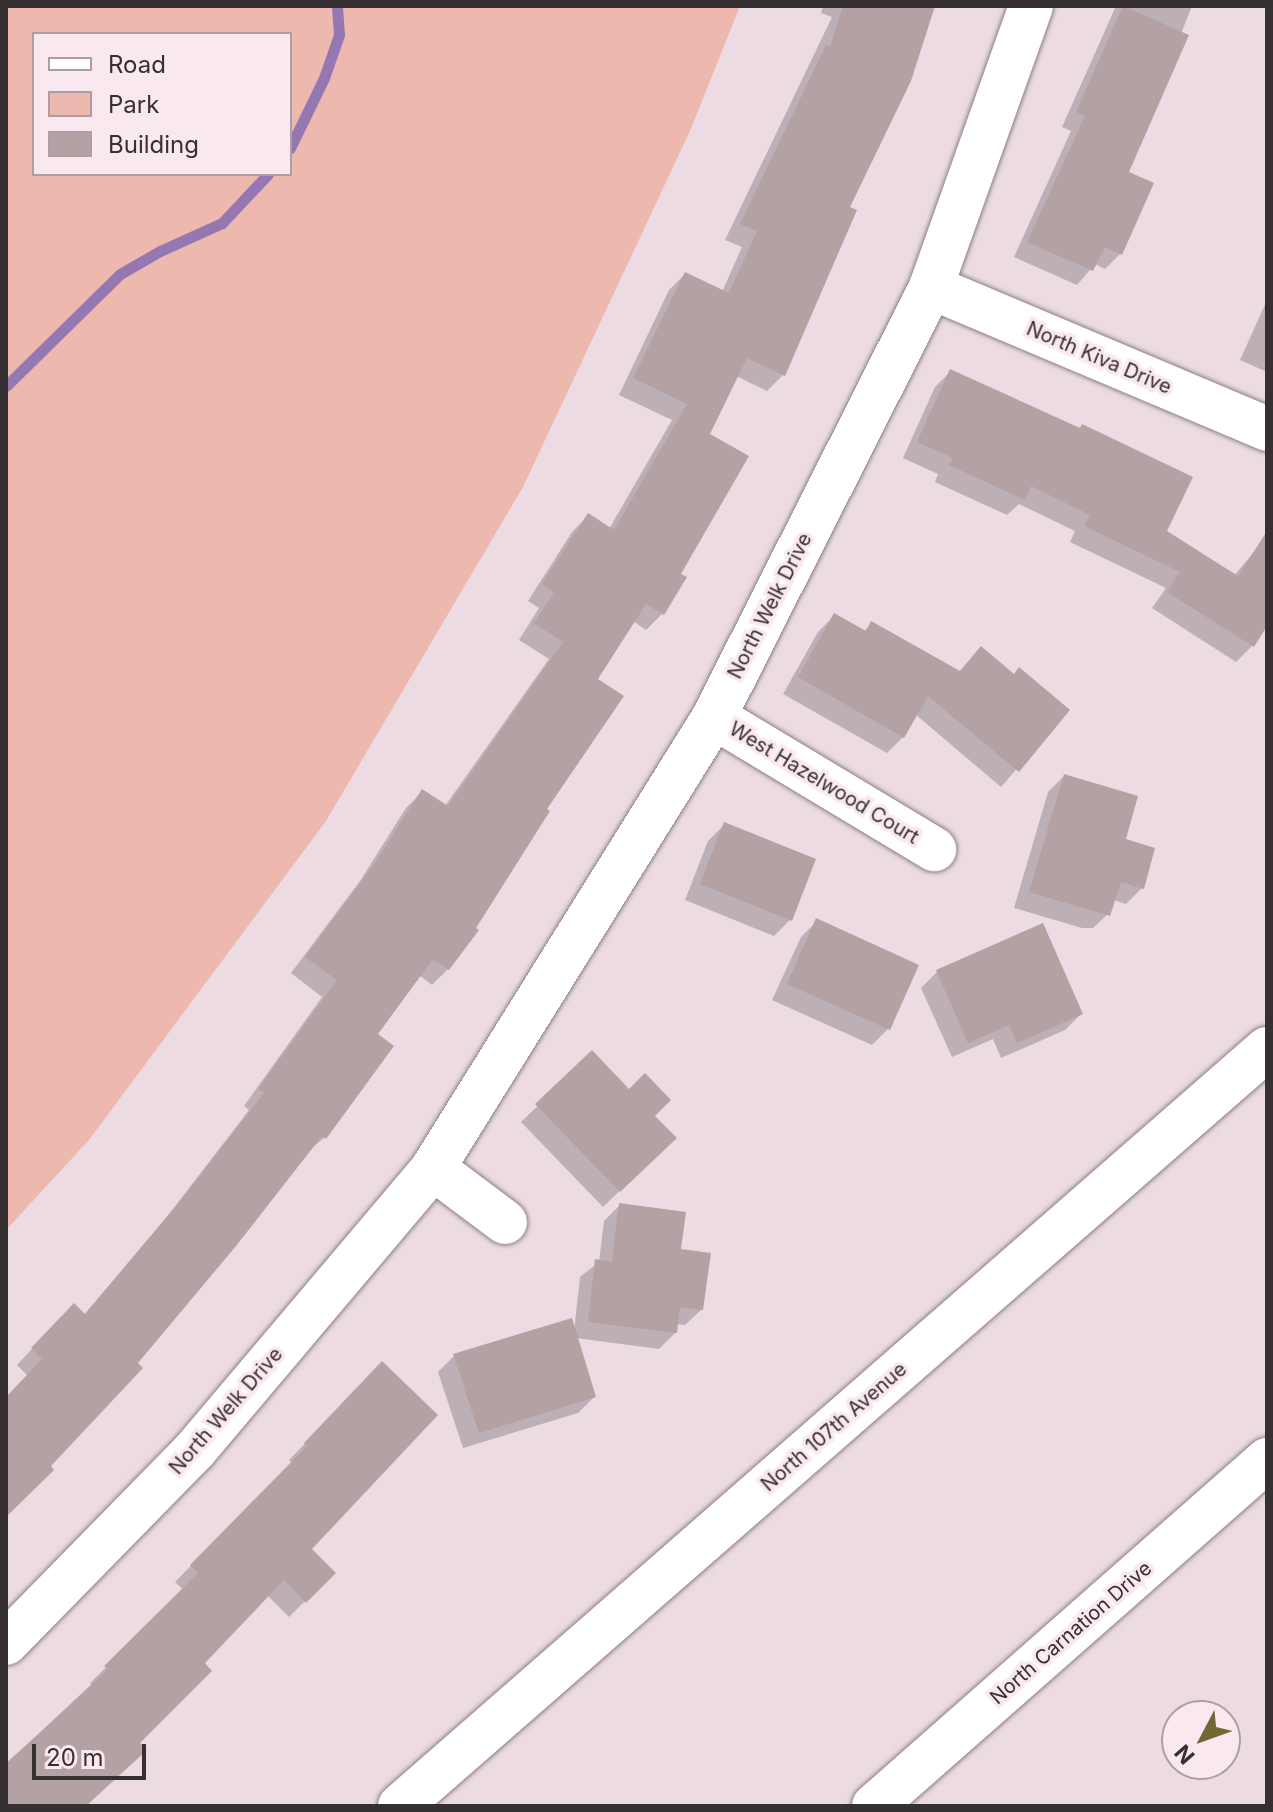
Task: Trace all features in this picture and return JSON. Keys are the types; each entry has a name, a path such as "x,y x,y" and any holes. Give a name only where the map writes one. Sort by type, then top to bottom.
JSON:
{"street":[{"name":"North Welk Drive","path":"6,1643 195,1450 433,1168 714,717 931,287 1031,6"},
{"name":"North Kiva Drive","path":"931,287 1267,429"},
{"name":"West Hazelwood Court","path":"714,717 934,849"},
{"name":"North 107th Avenue","path":"400,1806 1267,1049"},
{"path":"433,1168 505,1222"},
{"name":"North Carnation Drive","path":"874,1806 1267,1460"}],"green space":[{"path":"6,6 740,6 690,131 523,487 326,821 89,1140 6,1230"}],"building":[{"path":"843,6 935,6 911,81 850,207 857,210 785,376 747,358 710,434 749,456 681,574 687,577 664,615 646,604 598,679 624,696 547,809 550,811 476,928 479,930 449,970 433,959 378,1034 394,1046 326,1139 322,1136 236,1246 138,1363 143,1368 51,1466 54,1470 6,1517 6,1397 42,1359 31,1348 74,1303 85,1314 181,1200 264,1093 258,1089 337,980 305,957 375,863 422,789 448,806 563,642 534,623 554,592 542,584 588,513 614,530 687,404 633,378 685,272 729,293 757,231 740,224 826,45 830,47"},
{"path":"1123,6 1189,35 1129,172 1154,183 1122,255 1105,247 1093,271 1027,242 1085,116 1076,112"},
{"path":"950,369 1080,428 1082,424 1193,477 1167,531 1238,576 1267,531 1267,626 1254,647 1167,592 1180,572 1084,526 1090,515 1031,486 1025,500 949,465 953,458 917,442"},
{"path":"834,613 866,631 871,621 960,671 981,646 1014,674 1019,667 1070,710 1019,772 928,696 904,738 798,677"},
{"path":"1064,774 1138,796 1126,839 1155,848 1144,889 1121,882 1110,916 1029,892"},
{"path":"724,822 816,859 792,921 700,884"},
{"path":"816,918 919,965 890,1030 787,984"},
{"path":"1043,923 1083,1014 1017,1043 1009,1025 968,1043 936,970"},
{"path":"592,1050 629,1089 645,1073 671,1100 655,1116 677,1138 620,1192 535,1104"},
{"path":"619,1203 686,1212 681,1249 711,1253 703,1310 680,1307 677,1333 588,1322 595,1259 612,1262"},
{"path":"572,1318 596,1397 479,1433 453,1354"},
{"path":"382,1361 438,1415 312,1549 336,1573 306,1603 284,1580 205,1663 212,1671 140,1743 147,1750 86,1806 6,1806 6,1764 108,1669 104,1666 198,1573 190,1565 307,1446 304,1443"}],"waterway":[{"path":"292,144 324,78 339,35 337,6"},
{"path":"6,386 120,274 160,251 222,223 266,176"}]}
